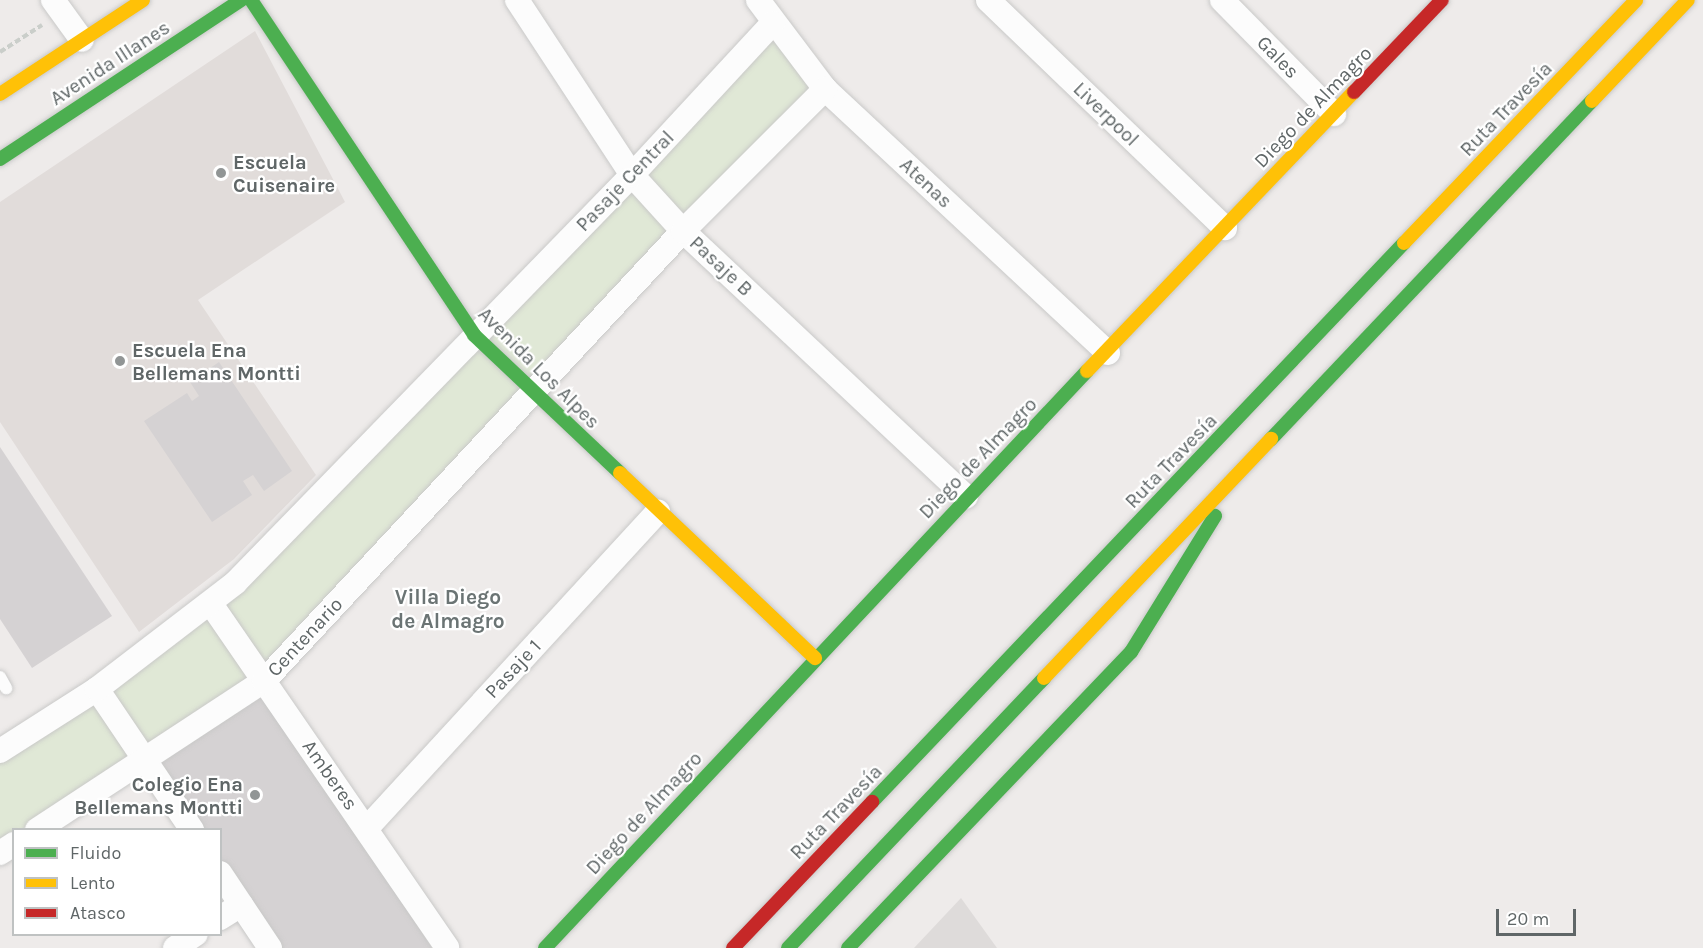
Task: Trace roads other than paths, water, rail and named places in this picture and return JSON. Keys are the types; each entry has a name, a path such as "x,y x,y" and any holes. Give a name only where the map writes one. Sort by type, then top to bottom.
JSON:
{"main road":[{"name":"Avenida Illanes","path":"0,94 143,0"},
{"name":"Avenida Illanes","path":"0,159 241,0"},
{"name":"Avenida Los Alpes","path":"251,0 474,335 531,393 815,658"},
{"name":"Diego de Almagro","path":"545,948 966,497 1108,353 1442,0"},
{"name":"Ruta Travesía","path":"733,948 1636,0"},
{"path":"788,948 1688,0"},
{"path":"848,948 1131,652 1243,468"}],"street":[{"path":"53,0 82,40"},
{"name":"Pasaje B","path":"517,0 632,175 683,231 966,497"},
{"name":"Atenas","path":"758,0 773,23 825,88 1108,353"},
{"name":"Liverpool","path":"988,0 1225,228"},
{"name":"Gales","path":"1222,0 1334,114"},
{"name":"Pasaje Central","path":"474,335 632,175 773,23"},
{"path":"531,393 683,231 825,88"},
{"path":"0,751 97,689 211,604 474,335"},
{"name":"Centenario","path":"40,828 264,681 531,393"},
{"name":"Pasaje 1","path":"367,828 658,511"},
{"name":"Amberes","path":"211,604 367,828 447,948"},
{"path":"97,689 191,828"},
{"path":"222,876 270,948"},
{"path":"222,917 241,905"},
{"path":"175,948 193,936"}],"place":[{"name":"Escuela Cuisenaire","path":"221,173"},
{"name":"Escuela Ena Bellemans Montti","path":"120,361"},
{"name":"Colegio Ena Bellemans Montti","path":"255,795"}],"district":[{"name":"Villa Diego de Almagro","path":"448,609"}]}
